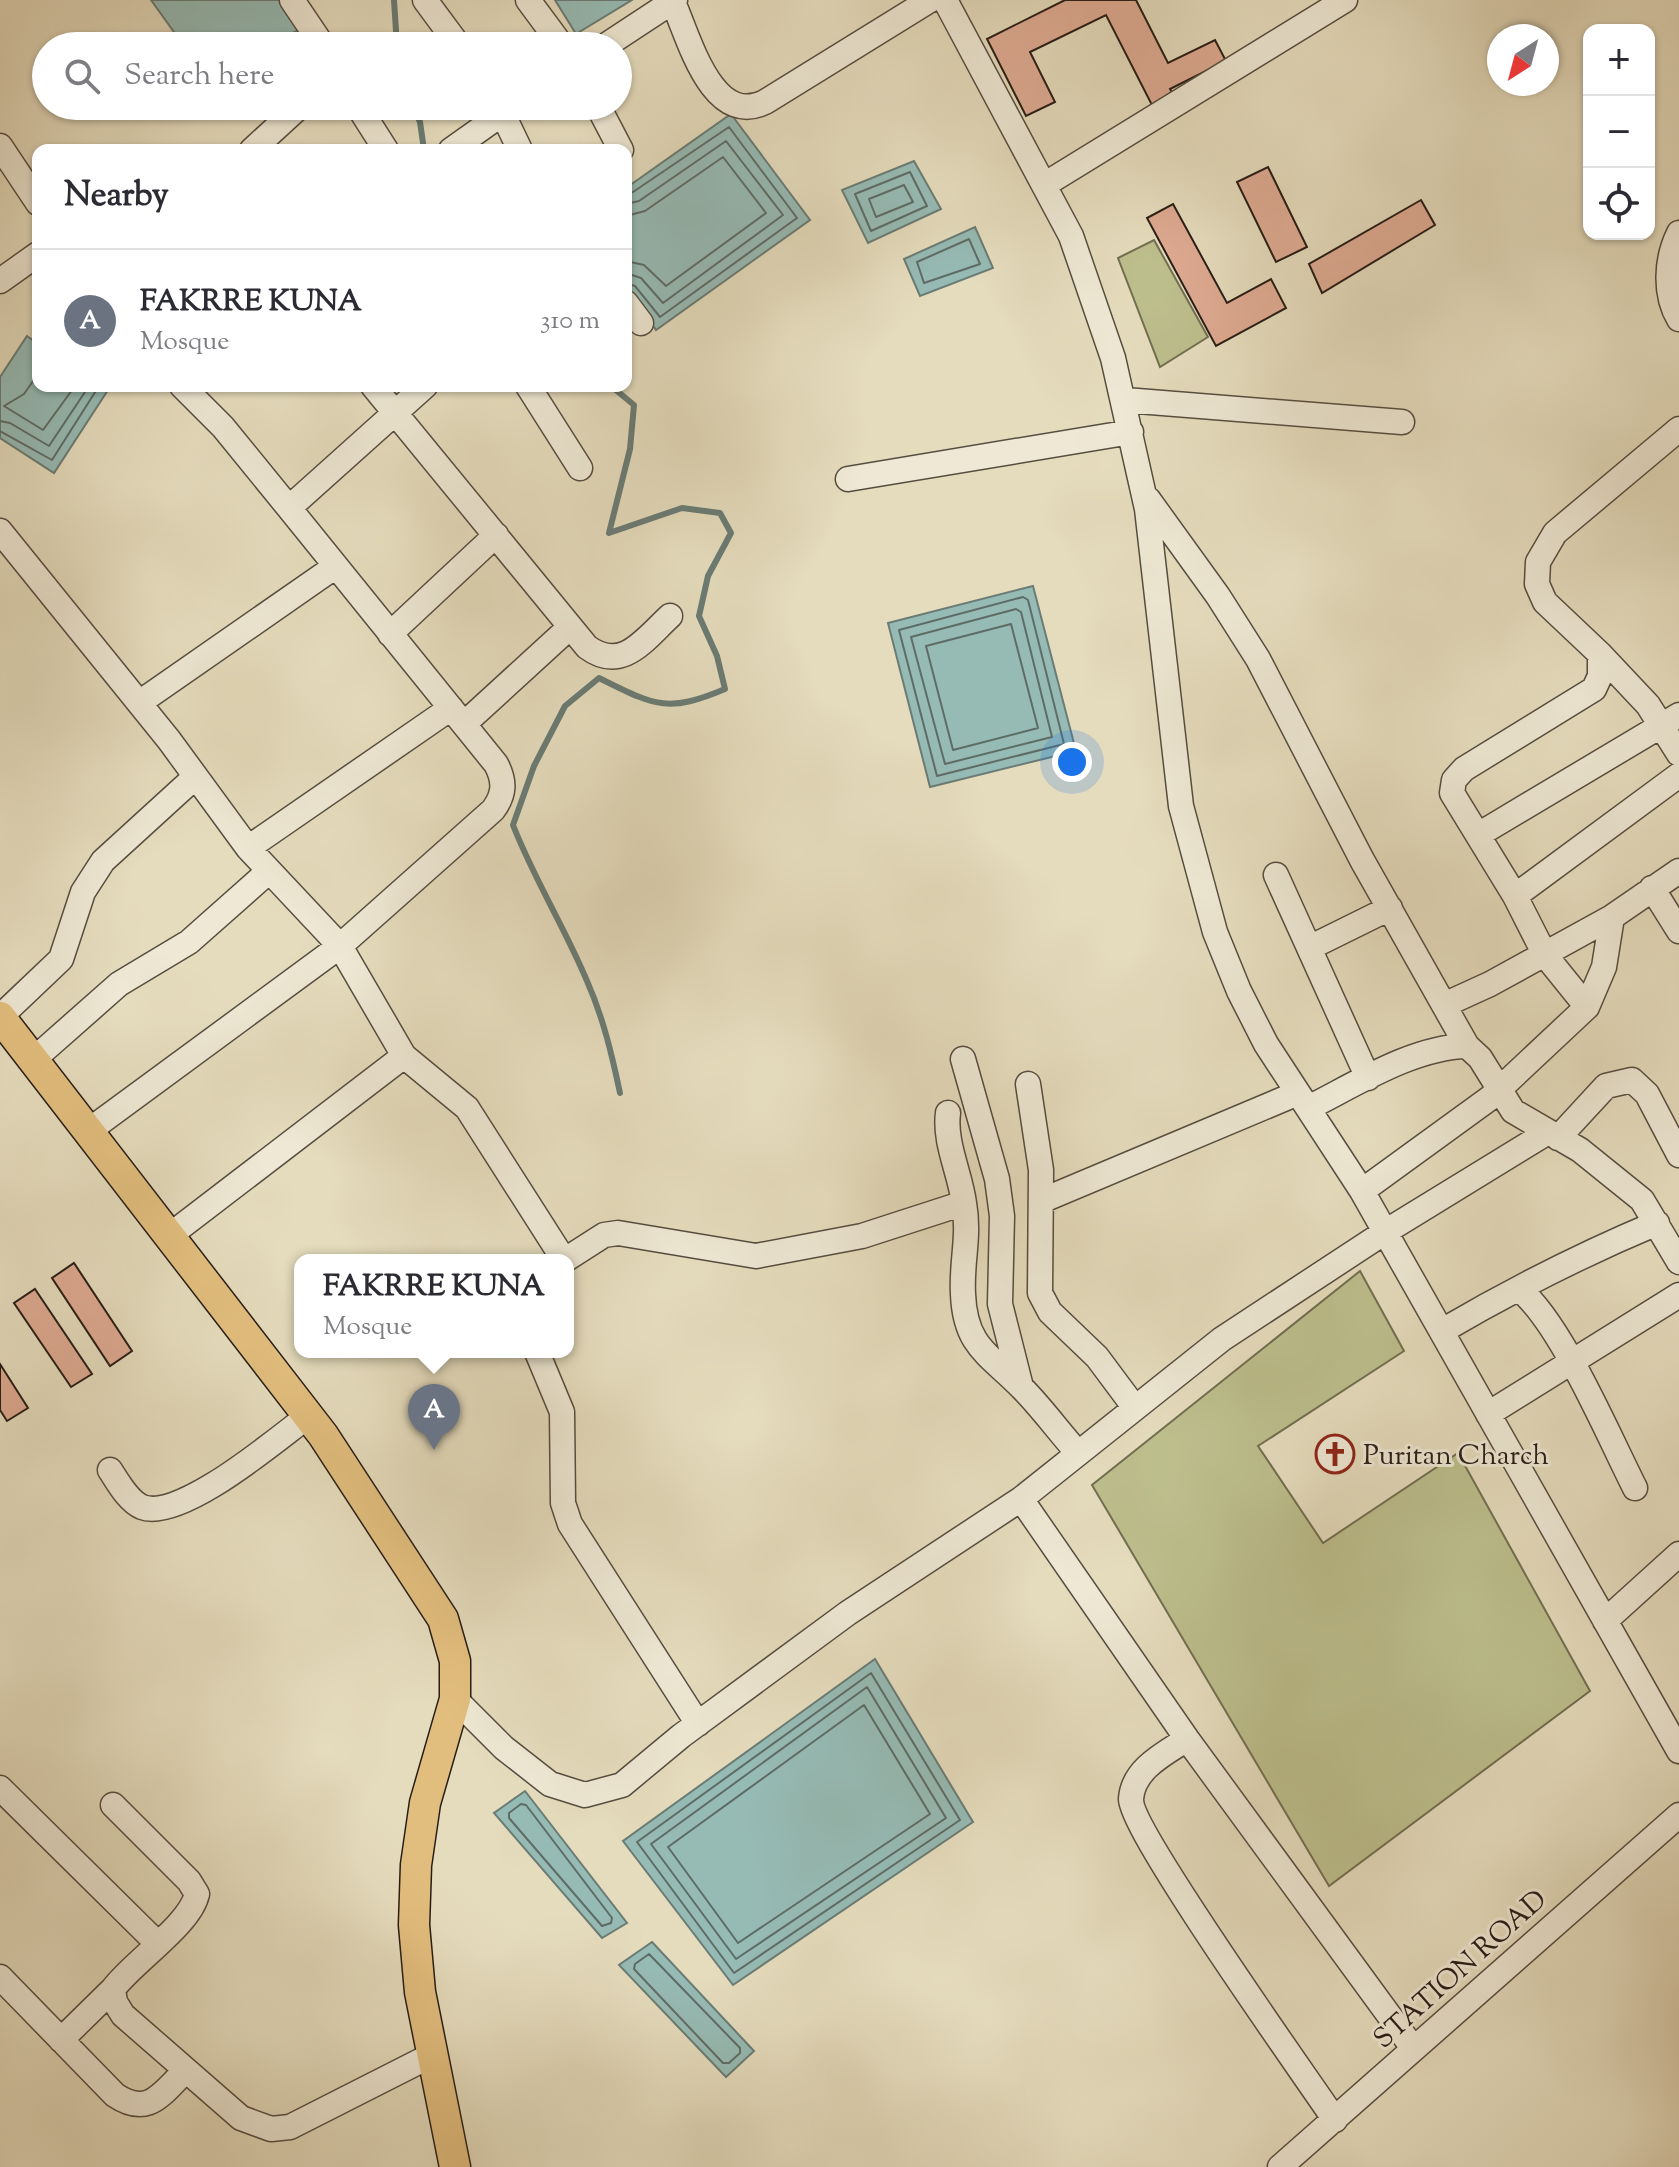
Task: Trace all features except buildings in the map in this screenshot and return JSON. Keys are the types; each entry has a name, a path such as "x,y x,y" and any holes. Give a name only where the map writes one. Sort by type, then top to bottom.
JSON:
{"main road":[{"path":"4,1031 33,1060 308,1416 443,1619 455,1661 455,1699 425,1803 416,1865 414,1925 420,1992 455,2167"}],"street":[{"path":"292,0 314,32"},
{"path":"425,0 449,32"},
{"path":"528,0 552,32"},
{"path":"626,32 674,1 709,80 733,106 745,109 765,102 930,0"},
{"path":"945,0 1071,236 1125,400 1144,494 1181,806 1215,932 1239,991 1266,1044 1362,1191 1679,1751"},
{"path":"1044,185 1345,0"},
{"path":"259,144 285,120"},
{"path":"367,120 382,144"},
{"path":"459,144 490,120"},
{"path":"509,120 518,144"},
{"path":"605,120 618,144"},
{"path":"0,146 32,194"},
{"path":"1679,233 1667,277 1673,309 1679,319"},
{"path":"0,281 32,258"},
{"path":"632,311 641,323"},
{"path":"87,1132 340,946 501,799 502,776 457,716 289,508 190,392"},
{"path":"379,392 570,627 598,656 613,659 625,657 670,616"},
{"path":"289,508 418,392"},
{"path":"532,392 580,468"},
{"path":"1125,400 1402,422"},
{"path":"1679,429 1555,533 1538,562 1537,584 1545,602 1671,721 1679,754"},
{"path":"848,479 1131,432"},
{"path":"1144,494 1218,596 1258,659 1467,1046 1480,1058 1513,1111 1553,1135 1642,1200 1679,1262"},
{"path":"0,531 139,703 248,848 340,946 404,1056 467,1108 561,1254"},
{"path":"390,634 496,535"},
{"path":"139,703 336,566"},
{"path":"248,848 457,716 570,627"},
{"path":"1587,1007 1545,955 1515,896 1452,793 1454,780 1464,769 1594,689 1600,676 1600,654"},
{"path":"1478,835 1671,721"},
{"path":"1515,896 1679,775"},
{"path":"4,1031 61,959 83,892 103,861 194,778"},
{"path":"1444,1005 1545,955 1612,917 1679,871"},
{"path":"33,1060 119,984 189,942 268,872"},
{"path":"1276,875 1368,1078"},
{"path":"1652,888 1679,931"},
{"path":"1309,948 1390,908"},
{"path":"1362,1191 1498,1090 1587,1007 1598,989 1612,917"},
{"path":"1041,1201 1447,1046 1467,1046"},
{"path":"169,1236 404,1056"},
{"path":"963,1059 997,1179 1002,1216 1000,1304 1021,1387"},
{"path":"455,1699 504,1748 550,1784 585,1795 622,1785 698,1724 896,1578 1021,1499 1222,1339 1385,1232 1553,1135 1606,1086 1632,1080 1647,1094 1679,1155"},
{"path":"1028,1084 1038,1140 1040,1293 1050,1312 1097,1357 1135,1408"},
{"path":"948,1113 950,1144 969,1241 962,1292 966,1315 984,1355 1021,1387 1078,1453"},
{"path":"574,1254 591,1242 618,1233 756,1256 862,1236 964,1203"},
{"path":"1442,1331 1582,1256 1657,1223"},
{"path":"1519,1289 1537,1307 1635,1488"},
{"path":"1488,1414 1679,1295"},
{"path":"540,1358 562,1412 563,1503 570,1524 698,1724"},
{"path":"110,1470 132,1500 143,1507 154,1509 186,1501 216,1484 308,1416"},
{"path":"1021,1499 1187,1739 1413,2048"},
{"path":"1605,1621 1679,1554"},
{"path":"1187,1739 1147,1766 1133,1785 1131,1804 1178,1888 1335,2120"},
{"path":"0,1788 157,1943"},
{"path":"61,2040 188,1913 197,1894 189,1881 113,1805"},
{"name":"STATION ROAD","path":"1280,2167 1679,1815"},
{"path":"0,1977 128,2103 140,2106 153,2101 186,2070"},
{"path":"113,1989 115,2002 123,2015 241,2118 271,2129 290,2127 310,2119 432,2055"}],"green space":[{"path":"1154,240 1208,337 1160,367 1118,258"},
{"path":"1360,1271 1404,1351 1258,1446 1323,1543 1458,1453 1590,1691 1329,1886 1092,1485"}],"water":[{"path":"151,0 280,0 299,30 294,32 174,32"},
{"path":"555,0 632,0 579,32 575,32"},
{"path":"731,114 810,220 656,330 632,295 632,184"},
{"path":"914,161 941,209 868,243 842,190"},
{"path":"975,227 993,268 920,296 904,259"},
{"path":"27,336 32,340 32,392 107,392 54,473 0,438 0,377"},
{"path":"1033,586 1076,751 930,787 888,623"},
{"path":"875,1659 973,1822 733,1985 623,1841"},
{"path":"525,1791 627,1923 602,1938 494,1813"},
{"path":"652,1942 754,2051 726,2077 619,1965"}],"waterway":[{"path":"394,0 396,32"},
{"path":"419,120 423,144"},
{"path":"618,392 634,405 630,449 609,533 682,508 720,513 731,533 708,576 699,616 717,656 725,689 688,702 660,703 634,695 599,678 565,706 534,766 513,825 593,995 620,1093"}],"place":[{"name":"FAKRRE KUNA","path":"434,1450"},
{"name":"Puritan Charch","path":"1335,1454"}]}
